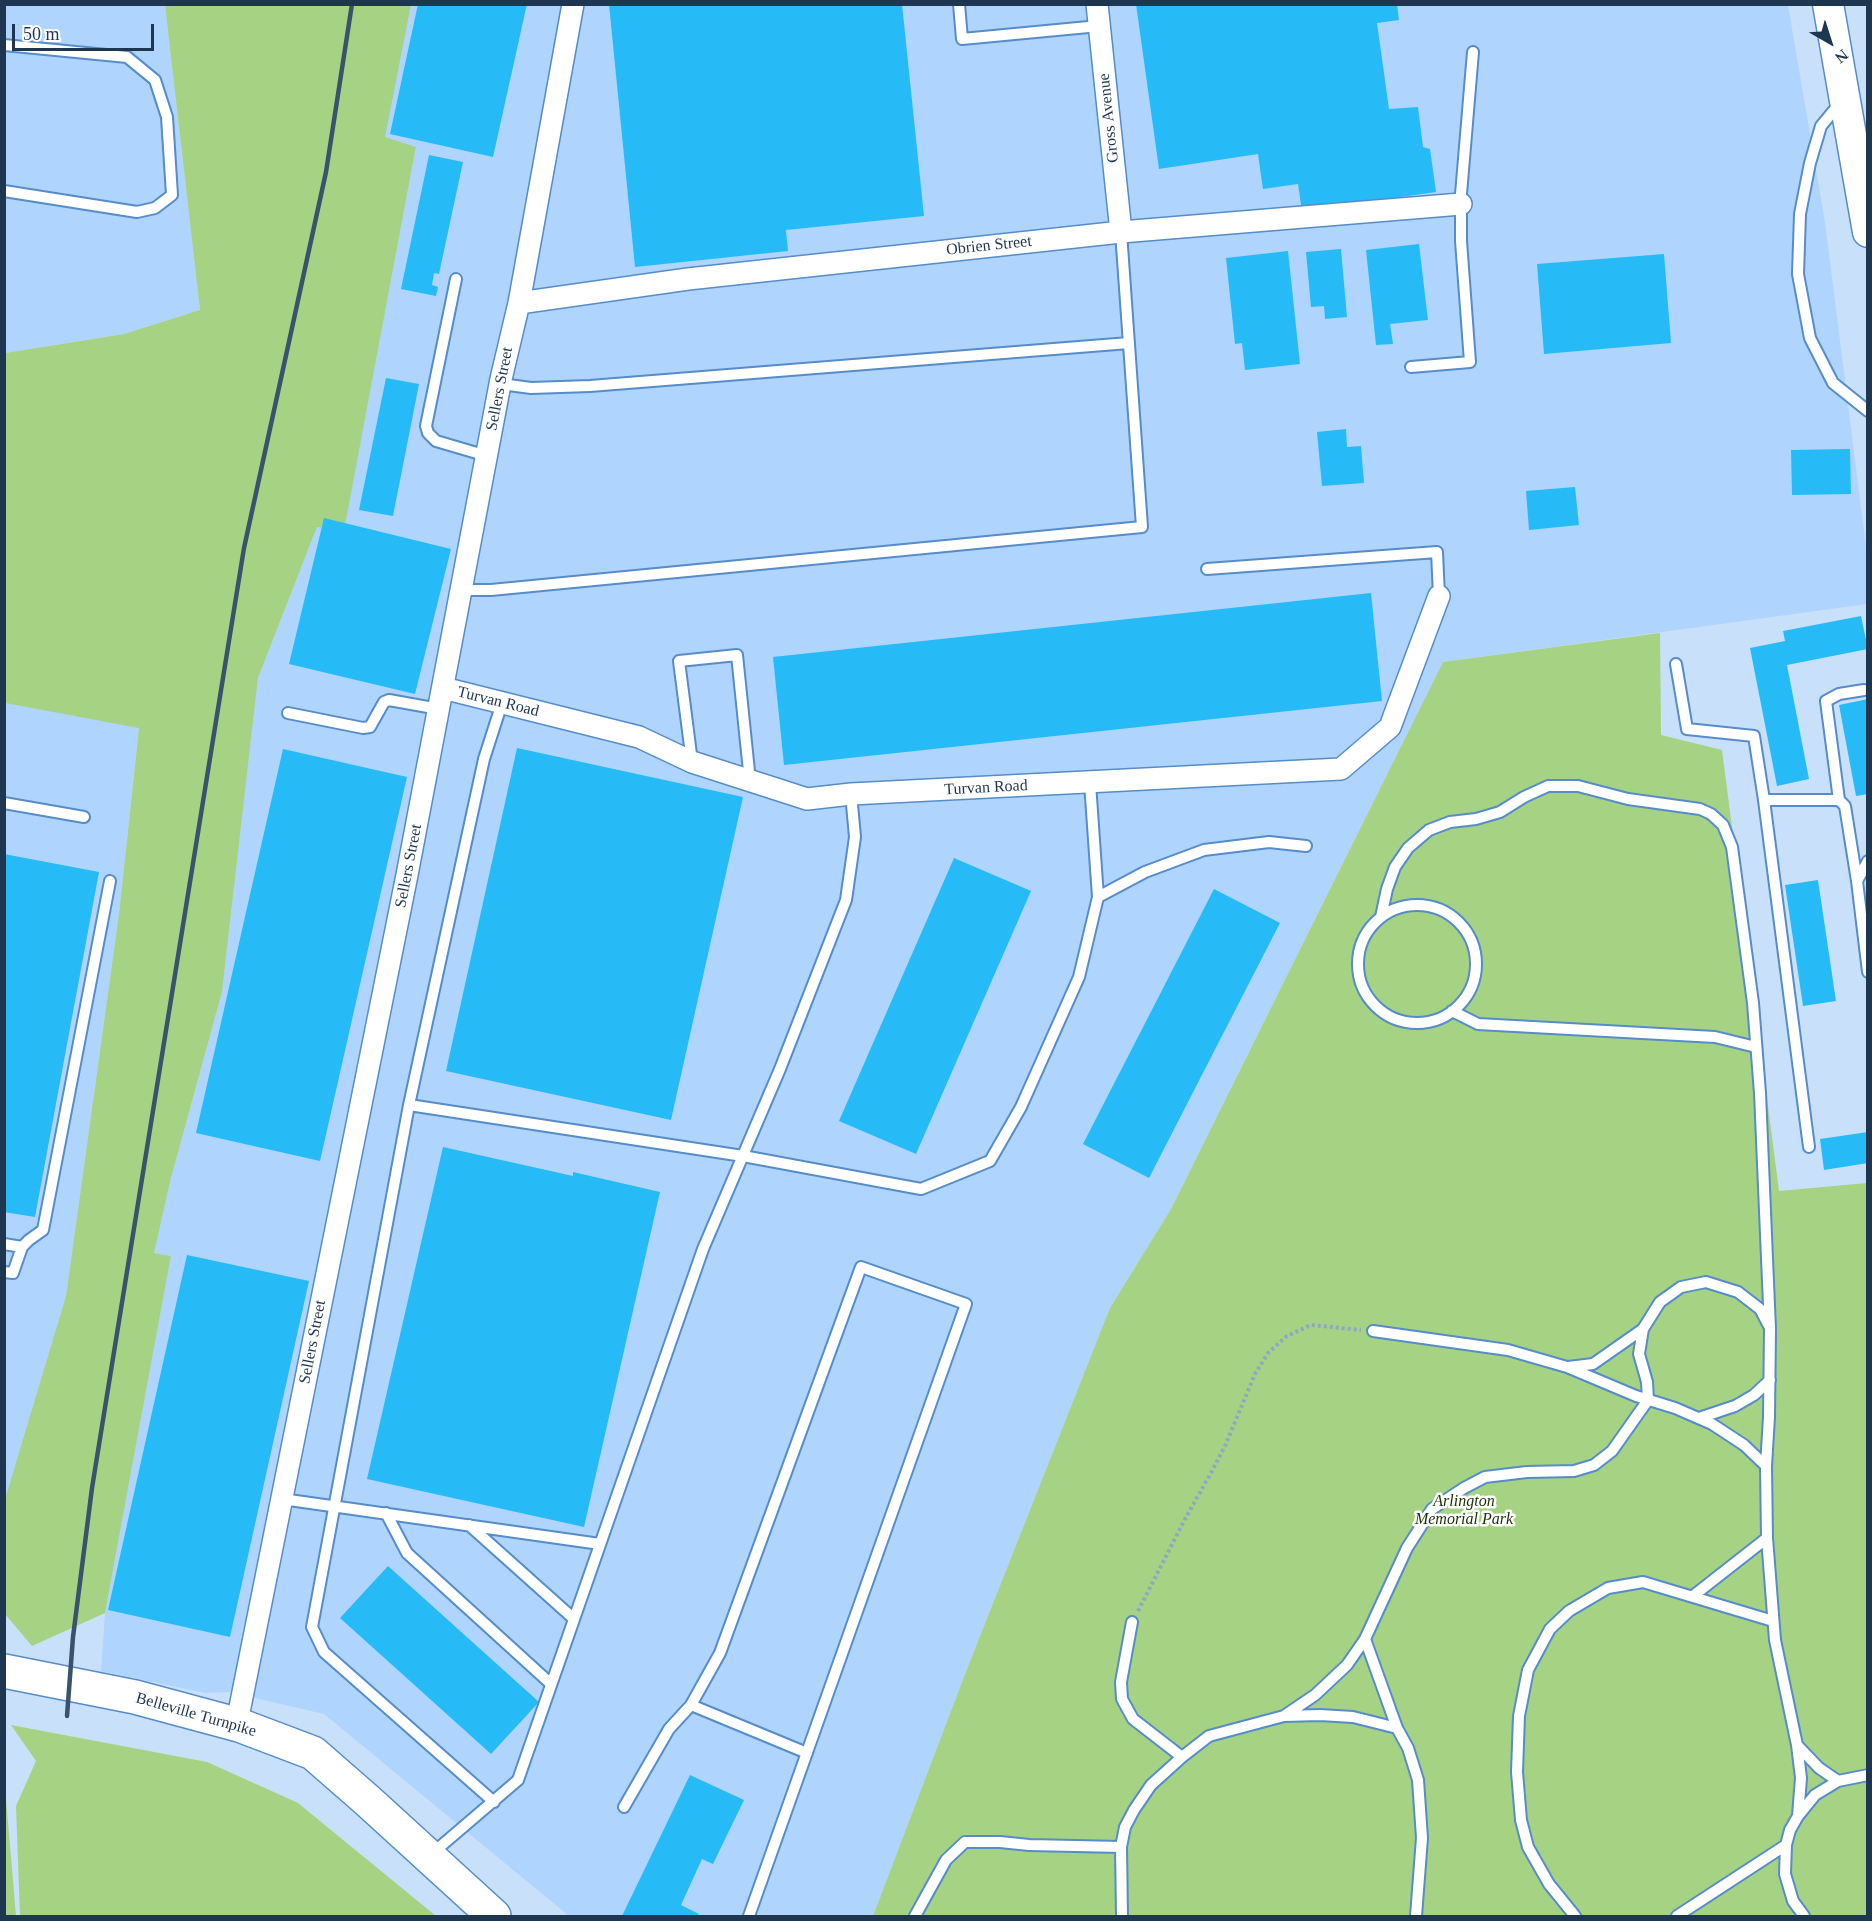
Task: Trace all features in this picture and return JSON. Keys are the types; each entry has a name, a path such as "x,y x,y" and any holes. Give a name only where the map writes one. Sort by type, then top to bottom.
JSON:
{"main road":[{"path":"1828,4 1868,232"},
{"name":"Belleville Turnpike","path":"4,1671 135,1697 239,1725 313,1753 494,1917"},
{"name":"Belleville Turnpike","path":"368,1801 520,1917"}],"street":[{"name":"Sellers Street","path":"239,1725 237,1722 439,709 501,384 519,303 573,4"},
{"name":"Gross Avenue","path":"1097,4 1121,232"},
{"name":"Obrien Street","path":"519,303 700,278 1121,232 1461,204"},
{"name":"Turvan Road","path":"443,688 639,737 692,762 807,799 1341,769 1390,727 1439,596"}],"lane":[{"path":"959,4 962,39 1099,26"},
{"path":"4,45 127,57 155,80 167,117 172,195 155,208 137,212 4,191"},
{"path":"1411,368 1470,362 1461,241 1461,204 1473,52"},
{"path":"1844,98 1821,126 1810,163 1800,213 1798,274 1810,338 1833,383 1868,411"},
{"path":"461,590 503,589 1142,527 1121,232"},
{"path":"456,279 426,426 428,433 436,441 487,456"},
{"path":"501,384 531,388 590,386 1129,343"},
{"path":"1207,569 1437,552 1439,596"},
{"path":"692,762 679,661 737,655 750,781"},
{"path":"1676,664 1687,729 1754,736 1809,1147"},
{"path":"1864,690 1839,694 1826,701 1839,800 1845,806 1857,881 1868,972"},
{"path":"288,714 363,728 370,727 384,702 389,700 439,709"},
{"path":"494,1802 324,1652 312,1628 408,1105 484,759 502,703"},
{"path":"408,1105 743,1156 921,1189 990,1161 1021,1107 1079,977 1098,897 1090,783"},
{"path":"1382,917 1387,889 1395,867 1408,848 1430,830 1450,822 1476,819 1500,812 1548,786 1578,786 1628,799 1700,808 1723,825 1729,835 1753,1003 1770,1329 1766,1467 1767,1538 1775,1640 1797,1744 1801,1778 1798,1816"},
{"path":"435,1851 518,1780 703,1248 780,1069 846,900 855,837 851,795"},
{"path":"1764,800 1839,800"},
{"path":"4,803 84,817"},
{"path":"1098,897 1145,872 1204,850 1269,842 1306,846"},
{"path":"1857,881 1868,861"},
{"path":"4,1272 13,1273 22,1247 43,1230 110,881"},
{"path":"1406,905 1425,905 1443,910 1458,921 1469,935 1475,952 1476,971 1470,991 1452,1011 1440,1019 1420,1023 1399,1021 1381,1012 1367,997 1358,978 1357,957 1363,937 1374,922 1389,911 1406,905"},
{"path":"1452,1011 1478,1024 1715,1037 1756,1047"},
{"path":"4,1244 22,1247"},
{"path":"624,1807 669,1729 692,1705 720,1653 861,1267 966,1304 749,1917"},
{"path":"1567,1367 1593,1364 1643,1329 1660,1302 1681,1287 1706,1282 1738,1292 1760,1309 1770,1329"},
{"path":"1284,1716 1315,1695 1347,1665 1365,1639 1407,1548 1432,1509 1464,1488 1485,1478 1574,1471 1594,1465 1612,1451 1648,1400 1647,1382 1639,1354 1643,1329"},
{"path":"1373,1331 1508,1350 1567,1367 1712,1424 1744,1445 1766,1467"},
{"path":"1699,1418 1735,1406 1754,1395 1770,1380"},
{"path":"282,1499 600,1544"},
{"path":"386,1513 407,1553 551,1684"},
{"path":"469,1525 574,1619"},
{"path":"1693,1596 1767,1538"},
{"path":"1575,1917 1549,1884 1528,1847 1521,1820 1517,1772 1519,1716 1528,1670 1550,1629 1569,1611 1608,1588 1643,1582 1773,1622"},
{"path":"1132,1622 1121,1682 1122,1700 1133,1719 1182,1757"},
{"path":"1365,1639 1397,1728 1408,1748 1418,1780 1422,1838 1416,1917"},
{"path":"692,1705 807,1753"},
{"path":"1122,1917 1121,1847 1125,1827 1134,1809 1151,1785 1209,1736 1284,1716 1353,1717 1397,1728"},
{"path":"1797,1744 1819,1768 1838,1781"},
{"path":"1804,1917 1793,1901 1785,1874 1786,1845 1790,1830 1815,1795 1838,1781 1868,1775"},
{"path":"915,1917 946,1860 965,1842 1121,1847"},
{"path":"1677,1917 1786,1845"}],"path":[{"path":"1132,1622 1212,1471 1255,1374 1268,1353 1287,1336 1311,1325 1373,1331"}],"shaded area":[{"path":"5,5 165,5 200,310 124,334 5,353"},
{"path":"411,5 1788,5 1825,222 1867,555 1867,604 1443,662 1171,1209 1110,1308 967,1669 873,1916 569,1916 324,1714 229,1692 205,1693 101,1671 105,1613 171,1256 154,1253 171,1178 222,992 258,678 317,527 344,530 416,148 384,137"},
{"path":"5,703 139,727 119,914 66,1296 5,1503"}],"green space":[{"path":"165,5 411,5 385,137 416,147 344,531 317,527 258,678 222,992 171,1178 154,1253 171,1256 105,1613 32,1646 5,1614 4,1503 66,1296 119,914 139,728 5,703 5,353 124,334 200,310"},
{"name":"Arlington Memorial Park","path":"1660,633 1661,735 1722,750 1779,1191 1867,1183 1867,1916 873,1916 967,1669 1110,1308 1171,1209 1443,662"},
{"path":"11,1725 207,1762 298,1803 436,1916 20,1916 16,1806 36,1761"},
{"path":"5,1787 16,1916 5,1916"}],"building":[{"path":"418,4 527,4 493,157 390,134"},
{"path":"609,4 902,4 924,216 786,230 788,251 635,267"},
{"path":"1136,4 1397,4 1399,20 1377,23 1389,109 1418,107 1423,147 1430,149 1436,192 1302,211 1298,184 1263,189 1258,154 1159,169"},
{"path":"429,155 463,162 439,274 434,273 432,285 438,287 436,296 401,289"},
{"path":"1419,244 1428,320 1390,324 1393,344 1376,345 1366,250"},
{"path":"1341,249 1347,317 1325,319 1324,306 1311,307 1306,252"},
{"path":"1288,251 1300,364 1245,370 1242,343 1235,344 1226,258"},
{"path":"1664,254 1671,343 1544,354 1537,264"},
{"path":"386,378 419,384 393,516 359,510"},
{"path":"1346,429 1347,447 1361,446 1364,483 1322,486 1317,432"},
{"path":"1850,449 1851,494 1792,495 1791,450"},
{"path":"1575,487 1579,525 1529,530 1526,491"},
{"path":"324,518 451,549 415,694 289,664"},
{"path":"1371,593 1382,701 784,765 773,657"},
{"path":"1861,616 1868,649 1787,665 1809,779 1777,786 1750,648 1785,641 1783,631"},
{"path":"1868,699 1868,794 1856,796 1839,705"},
{"path":"517,748 743,797 671,1120 446,1071"},
{"path":"283,749 407,777 320,1161 196,1133"},
{"path":"4,854 99,872 35,1217 4,1212"},
{"path":"954,858 1031,891 916,1154 839,1121"},
{"path":"1818,880 1836,1001 1803,1006 1785,885"},
{"path":"1214,889 1280,923 1149,1178 1083,1144"},
{"path":"1868,1132 1868,1163 1824,1170 1820,1139"},
{"path":"443,1147 573,1176 573,1172 660,1192 584,1527 367,1479"},
{"path":"187,1255 309,1281 230,1637 108,1610"},
{"path":"388,1566 539,1702 491,1754 340,1618"},
{"path":"690,1775 744,1800 713,1864 702,1859 681,1905 699,1914 697,1916 622,1916"}],"railway":[{"path":"67,1716 73,1637 92,1488 244,548 326,172 352,4"}]}
